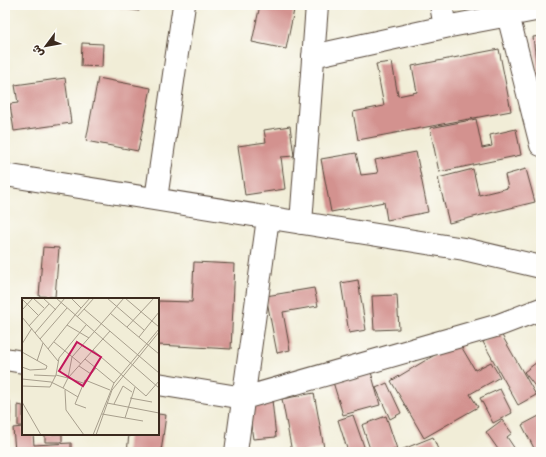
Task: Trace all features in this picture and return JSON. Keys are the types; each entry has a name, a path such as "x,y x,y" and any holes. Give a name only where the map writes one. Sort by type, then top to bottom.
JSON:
{"street":[{"path":"156,199 184,5"},
{"path":"301,223 317,5"},
{"path":"441,5 445,27"},
{"path":"314,56 445,27 541,9"},
{"path":"508,15 541,145"},
{"path":"5,175 464,249 541,267"},
{"path":"236,452 268,218"},
{"path":"159,384 244,398 499,325 541,309"},
{"path":"5,359 22,362"}],"building":[{"path":"120,5 140,5 139,11 120,8"},
{"path":"260,5 295,5 286,49 252,42"},
{"path":"541,36 541,91 540,92 533,37"},
{"path":"82,43 103,44 102,67 81,66"},
{"path":"499,49 511,111 358,140 353,112 384,106 376,64 392,62 398,96 417,92 412,66"},
{"path":"65,78 71,123 14,131 10,104 18,103 15,85"},
{"path":"98,78 151,88 138,151 86,141"},
{"path":"476,119 482,148 492,146 490,135 516,129 521,155 439,172 430,128"},
{"path":"290,126 294,156 281,157 285,189 245,195 238,146 266,142 264,130"},
{"path":"416,152 428,212 387,220 384,202 331,212 321,159 356,153 361,175 378,173 375,160"},
{"path":"473,169 479,195 508,188 505,175 526,169 535,202 449,223 438,178"},
{"path":"43,247 59,248 55,297 39,296"},
{"path":"194,262 235,264 231,349 159,345 159,301 192,302"},
{"path":"358,280 366,330 349,333 341,283"},
{"path":"314,288 318,306 283,312 290,350 277,353 266,296"},
{"path":"397,295 399,329 374,330 372,296"},
{"path":"500,332 536,395 518,405 483,342"},
{"path":"458,341 475,370 491,362 500,377 470,394 478,407 424,438 391,381"},
{"path":"537,362 541,367 541,394 524,372"},
{"path":"371,372 380,405 343,415 333,382"},
{"path":"387,383 401,413 390,419 376,388"},
{"path":"500,389 512,413 493,423 480,398"},
{"path":"314,393 324,448 304,452 292,452 282,399"},
{"path":"272,400 276,437 253,439 248,402"},
{"path":"5,401 10,401 10,423 5,423"},
{"path":"18,405 22,406 22,426 18,426"},
{"path":"159,414 166,415 161,452 127,452 129,435 159,435"},
{"path":"353,415 366,452 348,452 338,420"},
{"path":"541,415 541,452 536,452 522,425"},
{"path":"386,416 397,449 387,452 371,452 362,425"},
{"path":"502,420 512,433 507,437 517,452 500,452 486,432"},
{"path":"22,427 22,435 33,435 34,445 71,443 71,452 35,452 35,450 15,451 13,428"},
{"path":"45,435 62,435 62,442 45,442"},
{"path":"433,437 439,452 396,452"}]}
